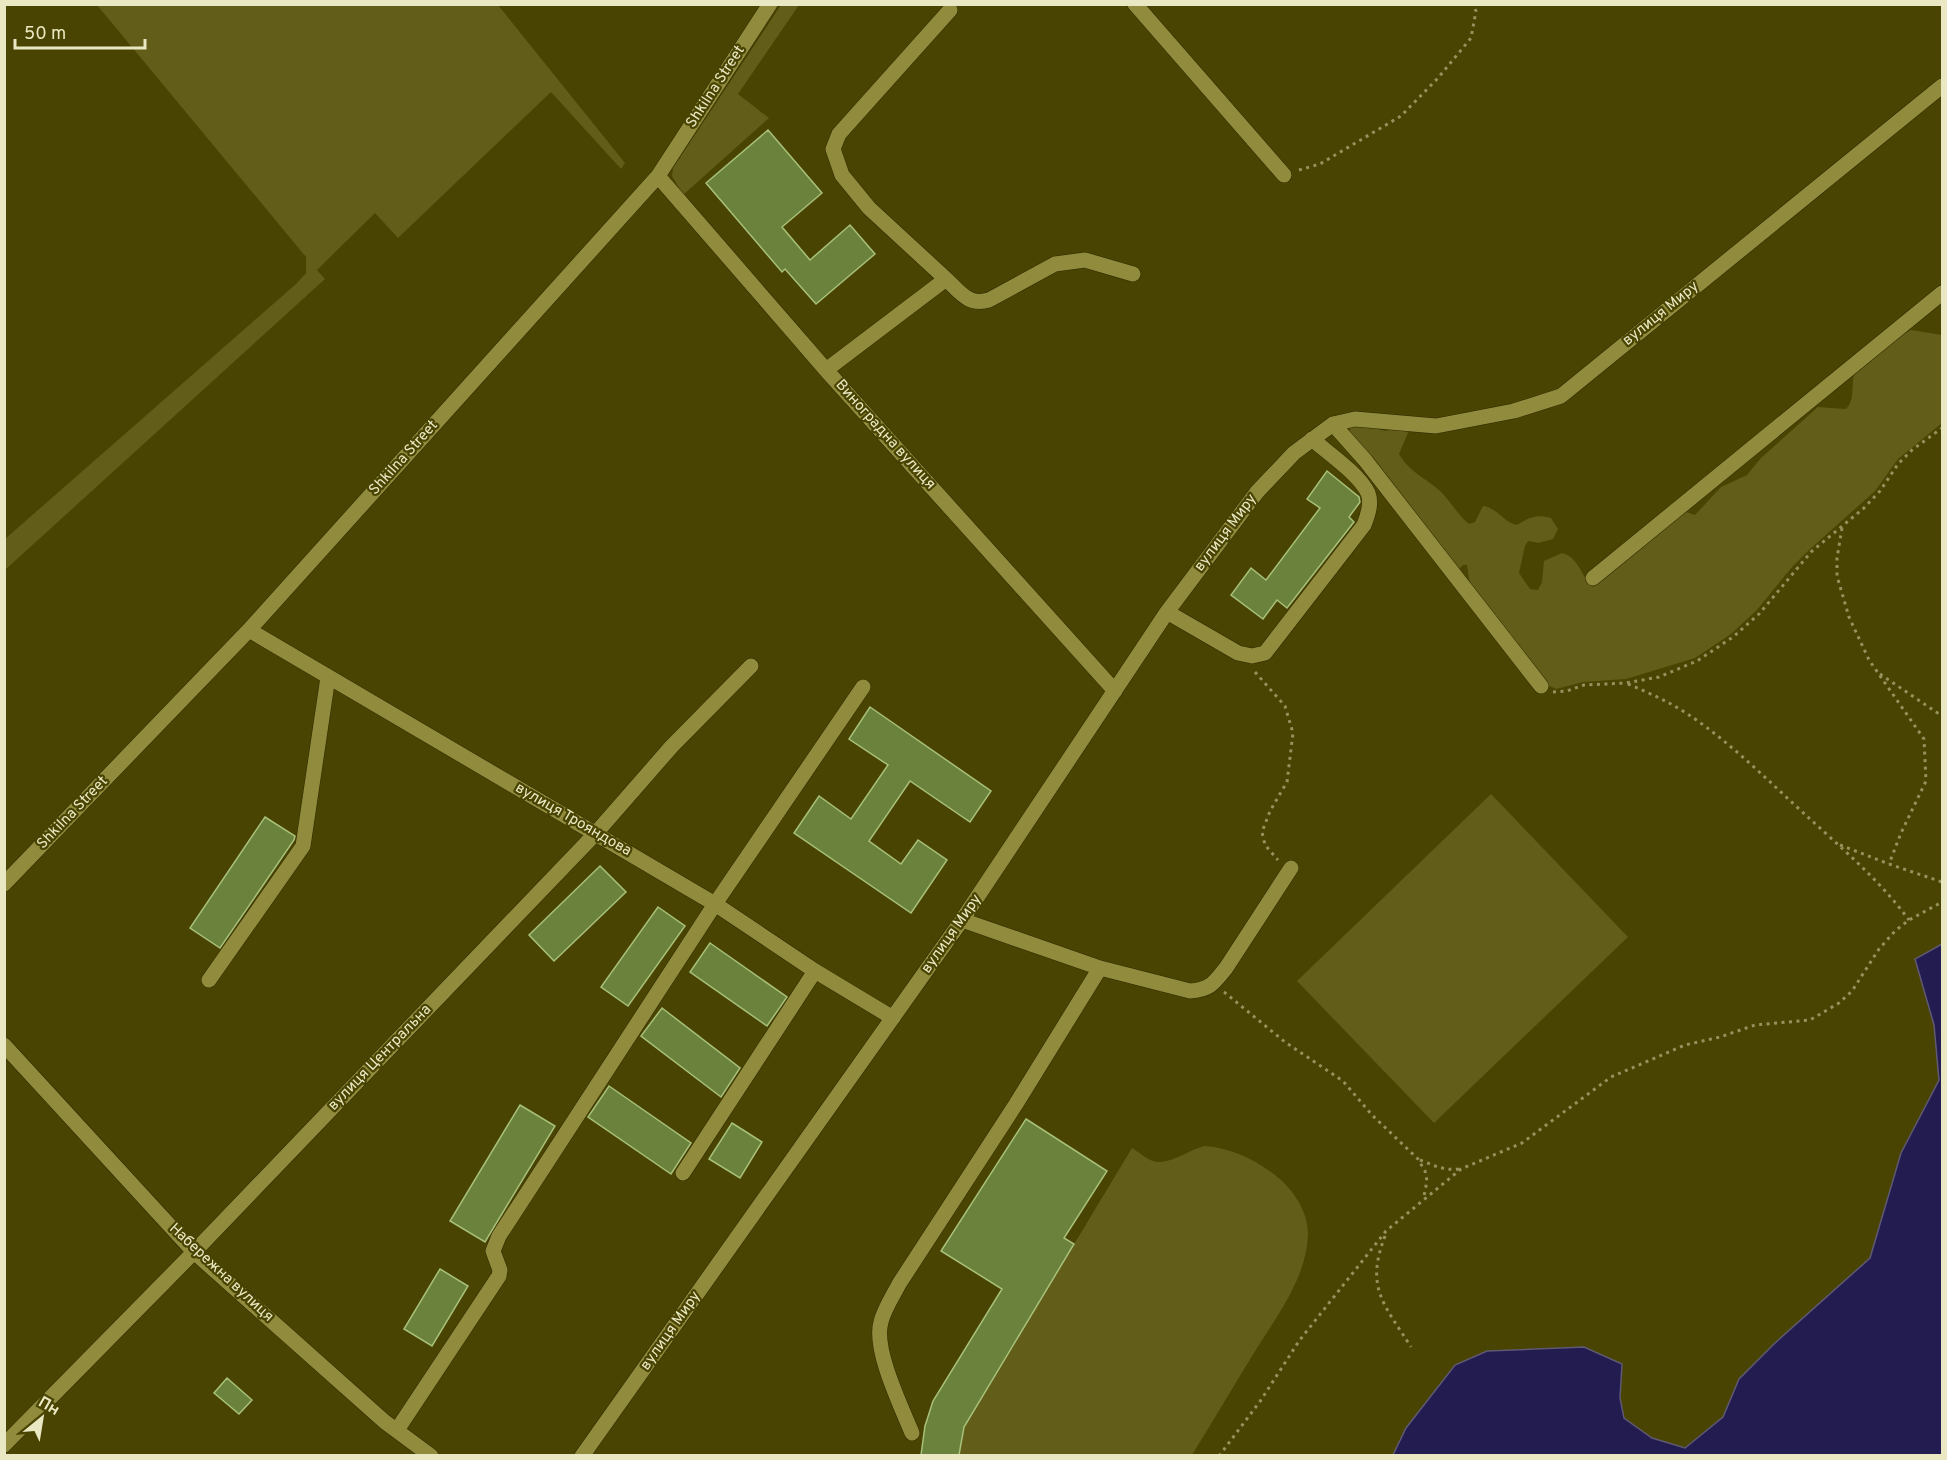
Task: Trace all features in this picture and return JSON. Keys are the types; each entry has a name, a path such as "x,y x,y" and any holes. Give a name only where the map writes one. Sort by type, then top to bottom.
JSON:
{"street":[{"name":"Shkilna Street","path":"4,884 249,630 658,176 770,4"},
{"path":"1135,4 1284,175"},
{"path":"950,10 839,134 833,149 842,175 869,208 966,298 978,303 989,300 1055,264 1085,260 1133,274"},
{"name":"вулиця Миру","path":"582,1455 962,920 1167,612 1257,492 1294,453 1333,424 1355,419 1436,426 1514,411 1561,396 1942,86"},
{"name":"Виноградна вулиця","path":"658,176 826,370 1115,691"},
{"path":"826,370 946,279"},
{"path":"1593,578 1942,293"},
{"path":"1333,424 1365,460 1541,686"},
{"path":"1167,612 1238,653 1252,656 1265,653 1364,525 1370,509 1368,493 1354,475 1312,440"},
{"name":"вулиця Трояндова","path":"249,630 716,904 814,971 893,1018"},
{"name":"вулиця Центральна","path":"4,1445 194,1252 596,833 672,746 751,666"},
{"path":"209,980 303,846 328,677"},
{"path":"397,1430 499,1276 500,1270 493,1251 499,1236 716,904 863,687"},
{"path":"962,920 1100,968 1190,991 1204,990 1214,983 1287,874"},
{"path":"912,1433 886,1367 879,1339 880,1324 885,1310 899,1284 1016,1104 1100,968"},
{"path":"683,1173 814,971"},
{"name":"Набережна вулиця","path":"4,1045 194,1252 397,1430 431,1455"}],"path":[{"path":"1284,175 1320,164 1401,116 1438,78 1471,38 1476,11 1472,4"},
{"path":"1541,686 1557,693 1593,684 1626,683 1659,676 1697,661 1733,638 1759,614 1811,552 1881,491 1898,464 1912,450 1942,428"},
{"path":"1843,526 1837,558 1837,576 1842,597 1862,647 1924,739 1926,781 1900,833 1889,864"},
{"path":"1238,653 1285,706 1293,733 1287,782 1269,812 1262,831 1265,845 1287,874"},
{"path":"1879,673 1942,716"},
{"path":"1626,683 1671,704 1710,731 1759,772 1878,883 1909,920"},
{"path":"1836,843 1942,882"},
{"path":"1219,1455 1261,1400 1299,1341 1386,1231 1461,1169 1522,1143 1622,1071 1685,1045 1720,1037 1755,1025 1810,1020 1839,1003 1852,991 1887,938 1909,920 1942,902"},
{"path":"1214,983 1285,1042 1343,1080 1372,1115 1418,1159 1425,1171 1427,1181 1424,1198"},
{"path":"1418,1159 1439,1168 1461,1169"},
{"path":"1386,1231 1377,1261 1377,1290 1411,1347"}],"shaded area":[{"path":"97,5 498,5 625,163 621,169 551,92 398,238 375,213 317,270 325,279 5,570 5,539 306,273 306,257"},
{"path":"781,5 799,5 738,94 769,118 683,195 672,176 673,168"},
{"path":"1911,330 1942,335 1942,423 1898,459 1875,491 1809,550 1756,611 1731,634 1695,658 1626,679 1583,682 1556,689 1543,683 1470,586 1467,565 1463,565 1458,570 1349,435 1350,427 1355,424 1386,431 1399,427 1406,428 1408,433 1399,454 1413,470 1441,492 1469,524 1475,522 1483,506 1493,509 1517,525 1533,517 1551,518 1558,529 1553,539 1539,543 1528,541 1519,573 1530,589 1538,590 1542,582 1544,561 1562,553 1568,555 1576,563 1593,587 1686,512 1695,515 1721,487 1747,475 1761,458 1818,407 1846,409 1852,397 1854,375 1899,337"},
{"path":"1491,794 1628,937 1434,1123 1297,981"},
{"path":"1942,944 1942,1455 1393,1455 1406,1428 1455,1365 1487,1351 1584,1347 1622,1364 1620,1398 1624,1418 1652,1438 1685,1448 1723,1417 1739,1379 1775,1343 1870,1258 1901,1153 1939,1080 1934,1025 1915,959"},
{"path":"1205,1146 1242,1155 1275,1175 1298,1201 1305,1217 1308,1234 1302,1266 1289,1296 1192,1455 959,1456 964,1427 1132,1148 1150,1160 1159,1162"}],"building":[{"path":"768,130 822,193 782,227 810,260 850,225 875,254 816,304 785,269 782,272 706,183"},
{"path":"1327,471 1359,497 1360,502 1349,517 1354,522 1287,608 1277,600 1263,619 1231,595 1251,568 1266,580 1320,508 1307,499"},
{"path":"870,707 991,791 970,822 910,781 869,841 901,864 918,840 947,860 911,913 794,833 819,796 851,819 888,765 849,739"},
{"path":"265,817 295,836 294,840 220,948 190,928"},
{"path":"600,866 626,892 554,961 529,935"},
{"path":"658,907 685,926 628,1006 601,987"},
{"path":"710,943 787,997 767,1026 690,972"},
{"path":"662,1008 740,1068 721,1097 641,1036"},
{"path":"609,1086 691,1143 671,1174 588,1117"},
{"path":"520,1105 555,1126 485,1242 450,1221"},
{"path":"1026,1119 1107,1171 1064,1238 1074,1244 964,1427 959,1455 921,1455 925,1426 933,1401 1002,1289 941,1251"},
{"path":"732,1123 762,1142 740,1178 709,1159"},
{"path":"440,1269 468,1286 432,1346 404,1329"},
{"path":"227,1378 252,1400 239,1414 214,1393"}]}
